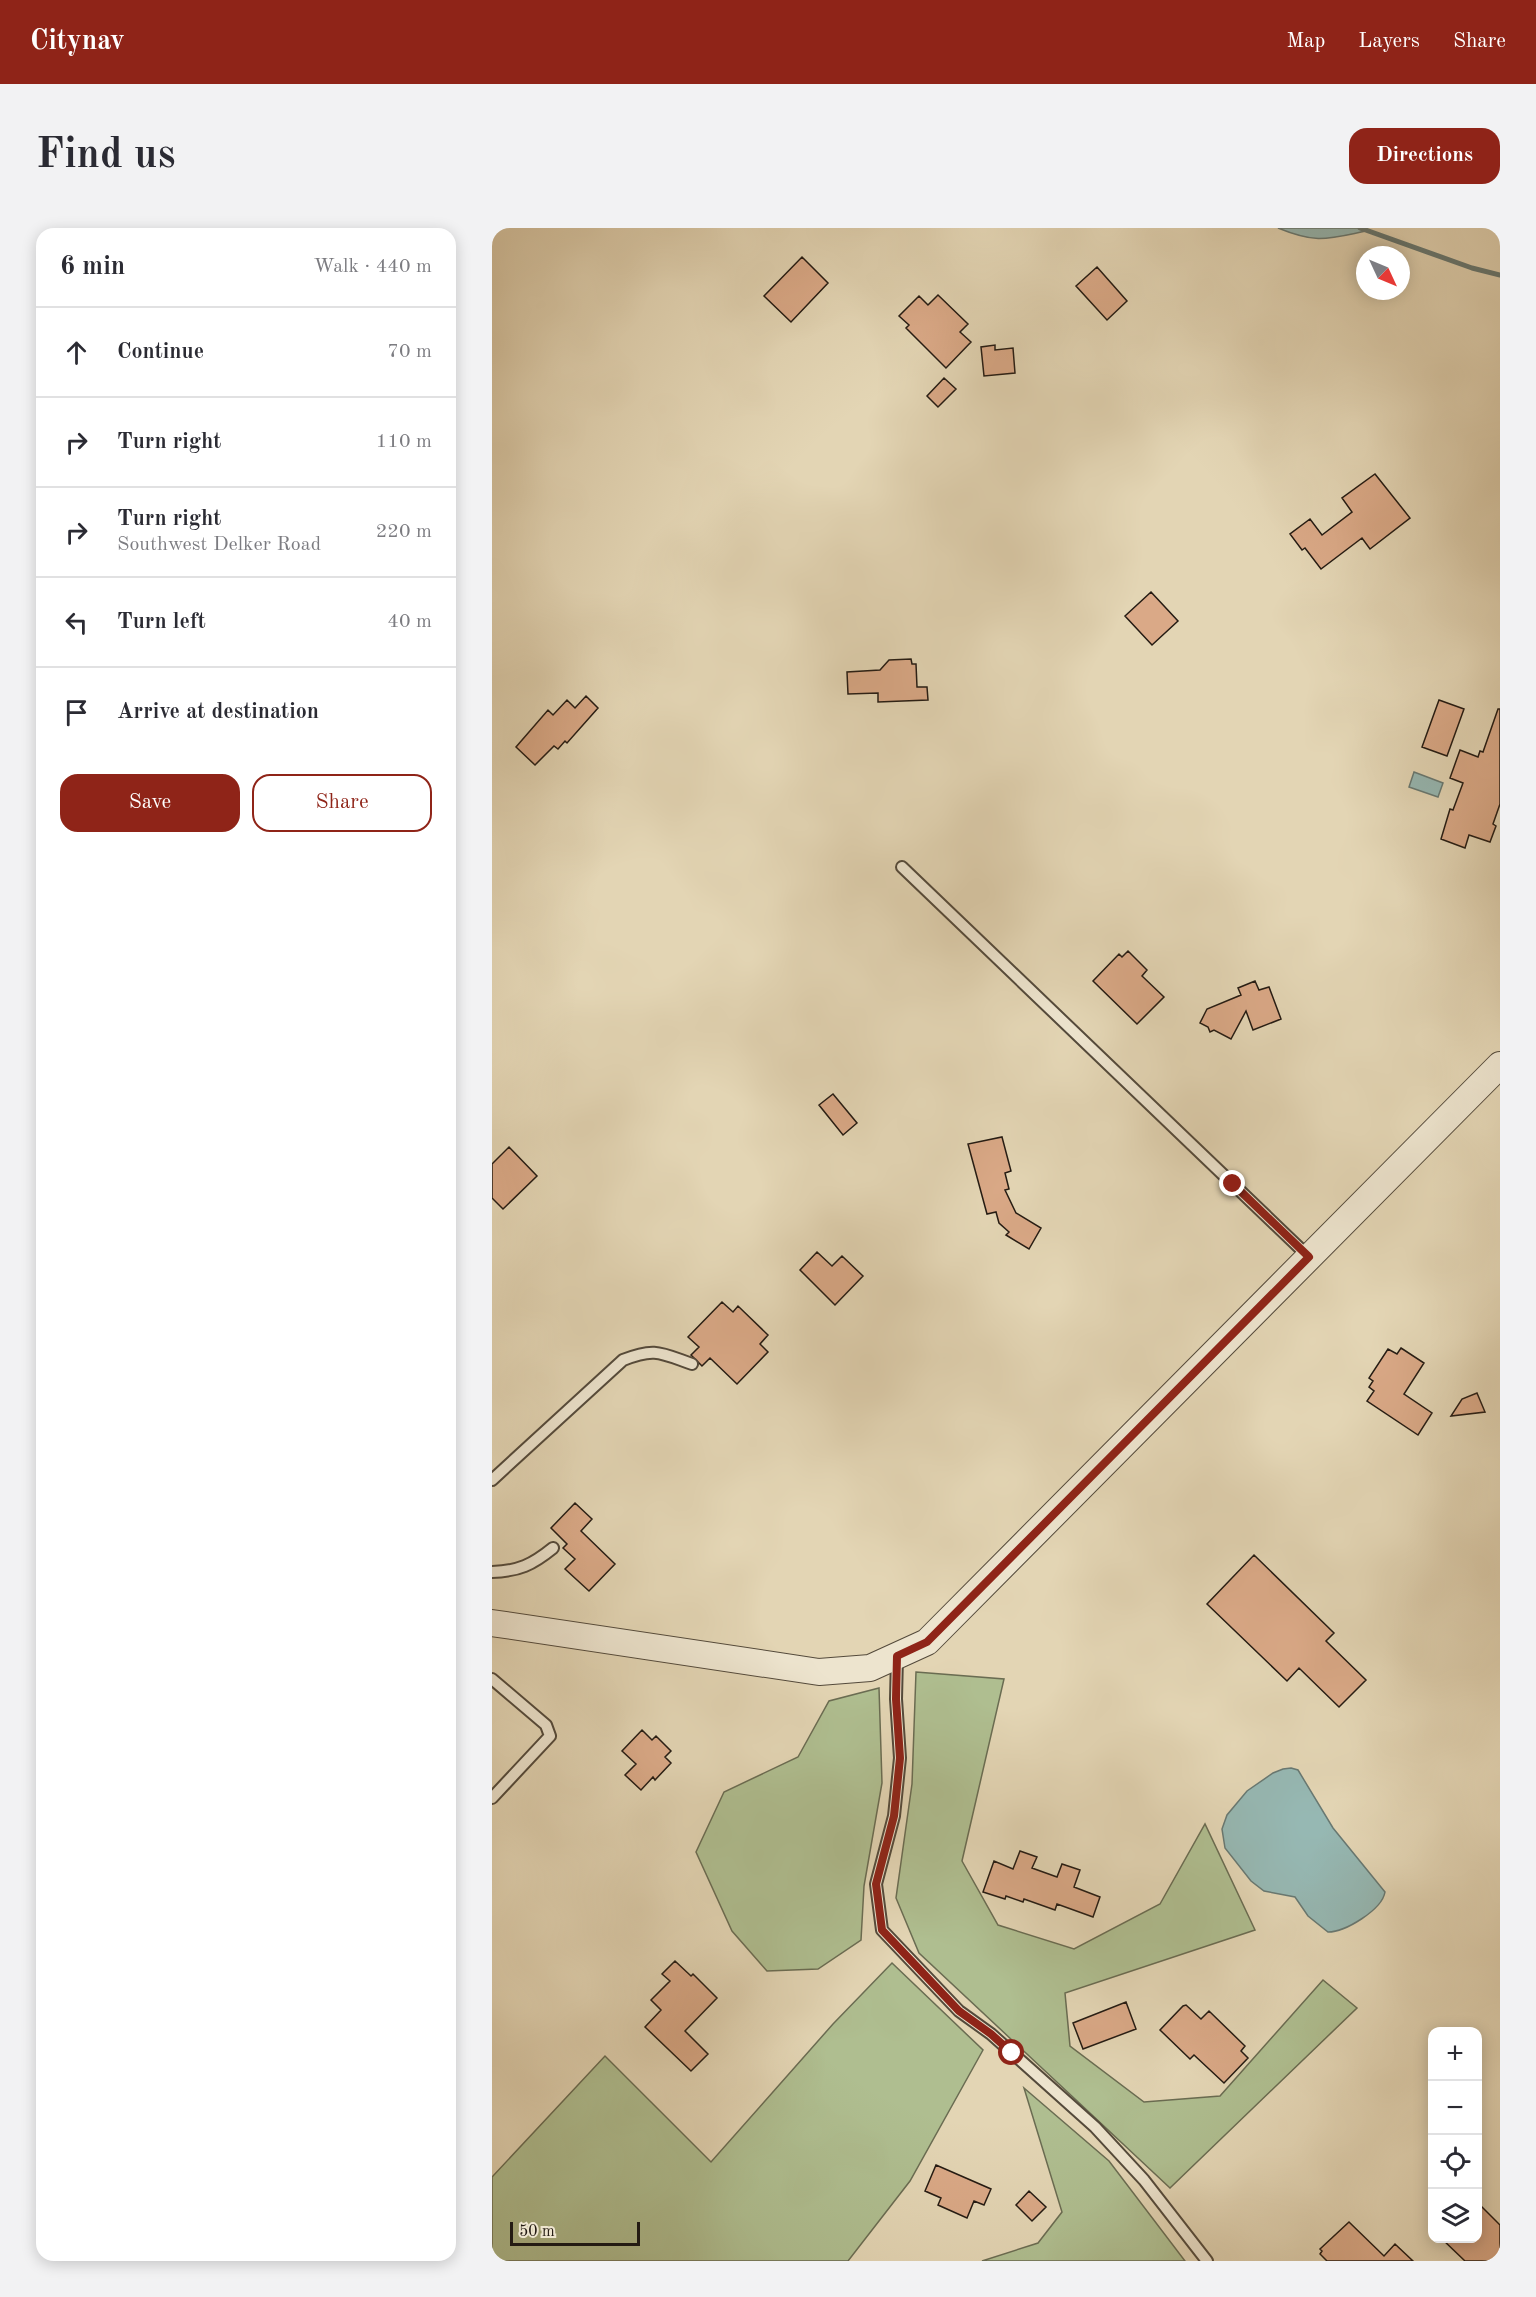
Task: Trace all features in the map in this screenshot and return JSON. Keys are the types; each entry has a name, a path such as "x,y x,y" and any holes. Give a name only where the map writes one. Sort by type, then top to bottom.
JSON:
{"street":[{"path":"492,1623 819,1672 870,1668 927,1642 1500,1065"}],"lane":[{"path":"902,867 1309,1257"},
{"path":"492,1480 623,1360 643,1352 660,1352 692,1364"},
{"path":"492,1572 511,1572 534,1563 553,1548"},
{"path":"897,1656 896,1699 900,1758 894,1816 876,1884 882,1930 959,2011 991,2034 1095,2127 1144,2180 1207,2261"},
{"path":"492,1679 546,1725 550,1736 492,1798"}],"green space":[{"path":"916,1672 1004,1679 962,1861 998,1925 1074,1949 1160,1904 1205,1824 1255,1930 1065,1993 1070,2046 1144,2102 1220,2096 1323,1980 1357,2008 1170,2188 919,1953 896,1898 912,1784"},
{"path":"879,1688 882,1783 864,1886 861,1940 818,1969 767,1971 732,1931 696,1852 724,1792 798,1757 829,1701"},
{"path":"892,1963 983,2050 910,2181 848,2261 492,2261 492,2177 605,2056 711,2162 833,2024"},
{"path":"1024,2088 1109,2161 1185,2261 982,2261 1038,2243 1062,2212"}],"water":[{"path":"1278,228 1365,228 1366,231 1313,238"},
{"path":"1414,772 1443,783 1438,797 1409,787"},
{"path":"1291,1768 1298,1770 1333,1828 1385,1892 1370,1913 1353,1924 1335,1931 1328,1932 1308,1916 1295,1897 1264,1891 1251,1881 1225,1848 1222,1829 1227,1815 1247,1791 1273,1773"}],"building":[{"path":"802,257 828,283 791,322 764,296"},
{"path":"1097,267 1127,301 1107,320 1076,286"},
{"path":"938,295 968,324 960,332 971,342 946,368 906,328 909,325 899,316 919,296 928,305"},
{"path":"995,345 995,350 1013,348 1015,373 984,376 981,347"},
{"path":"944,378 956,389 938,407 927,396"},
{"path":"1375,474 1410,518 1370,549 1362,538 1321,569 1305,548 1302,550 1290,534 1310,519 1322,535 1352,512 1342,498"},
{"path":"1151,592 1178,621 1152,645 1125,616"},
{"path":"911,659 912,664 916,664 917,687 927,687 928,700 878,702 878,693 848,694 847,672 880,670 889,660"},
{"path":"586,696 598,708 567,743 565,741 558,749 554,746 535,765 516,747 548,710 553,715 567,700 575,708"},
{"path":"1439,700 1464,709 1447,756 1422,747"},
{"path":"1498,709 1500,709 1500,804 1493,824 1496,826 1490,842 1469,835 1465,848 1441,839 1450,809 1453,810 1463,783 1450,778 1460,750 1478,757 1480,751 1483,752"},
{"path":"1128,951 1147,970 1142,976 1164,997 1137,1024 1093,981 1119,954 1122,957"},
{"path":"1255,981 1259,990 1269,987 1281,1019 1253,1030 1246,1011 1231,1039 1214,1030 1210,1032 1208,1027 1200,1023 1207,1009 1241,995 1238,988"},
{"path":"833,1094 857,1123 843,1135 819,1105"},
{"path":"1002,1137 1011,1171 1005,1173 1009,1189 1005,1190 1016,1213 1041,1228 1029,1249 1006,1235 1009,1232 999,1223 996,1212 987,1214 968,1144"},
{"path":"509,1147 537,1176 503,1209 492,1198 492,1164"},
{"path":"817,1252 832,1266 842,1256 863,1276 835,1305 800,1270"},
{"path":"722,1302 733,1312 738,1306 768,1335 760,1344 768,1352 737,1384 710,1358 702,1366 691,1355 699,1347 688,1337"},
{"path":"1401,1348 1424,1363 1404,1394 1432,1413 1418,1435 1367,1401 1374,1391 1369,1387 1373,1381 1369,1378 1388,1349 1397,1354"},
{"path":"1477,1393 1485,1412 1451,1416 1462,1399"},
{"path":"575,1503 592,1519 581,1531 615,1564 589,1591 565,1569 575,1559 563,1548 567,1544 551,1528"},
{"path":"1254,1555 1334,1633 1326,1641 1366,1680 1339,1707 1299,1668 1287,1681 1207,1604"},
{"path":"642,1730 652,1740 656,1736 671,1751 665,1757 671,1763 655,1780 653,1777 641,1790 625,1775 636,1764 622,1751"},
{"path":"1020,1851 1037,1857 1032,1868 1057,1877 1062,1864 1080,1870 1074,1887 1100,1897 1093,1917 1057,1904 1055,1910 1024,1899 1023,1902 1006,1896 1005,1899 983,1892 994,1861 1013,1869"},
{"path":"675,1961 691,1976 693,1974 717,1998 685,2031 708,2054 691,2071 645,2027 661,2010 651,2000 670,1981 662,1974"},
{"path":"1126,2002 1136,2029 1083,2049 1073,2023"},
{"path":"1186,2005 1201,2019 1209,2011 1245,2046 1241,2051 1248,2058 1224,2083 1194,2055 1190,2059 1160,2030"},
{"path":"936,2165 991,2189 984,2205 974,2201 967,2218 938,2205 941,2198 925,2191"},
{"path":"1029,2191 1046,2207 1032,2221 1016,2205"},
{"path":"1482,2207 1500,2225 1500,2261 1465,2261 1446,2243 1482,2243"},
{"path":"1349,2222 1384,2256 1395,2244 1413,2261 1327,2261 1320,2254 1322,2251 1320,2249"}],"waterway":[{"path":"1360,228 1472,268 1500,275"}],"route":[{"path":"1012,2053 991,2034 959,2011 882,1930 876,1884 894,1816 900,1758 896,1699 897,1656 927,1642 1309,1257 1233,1184"}]}
